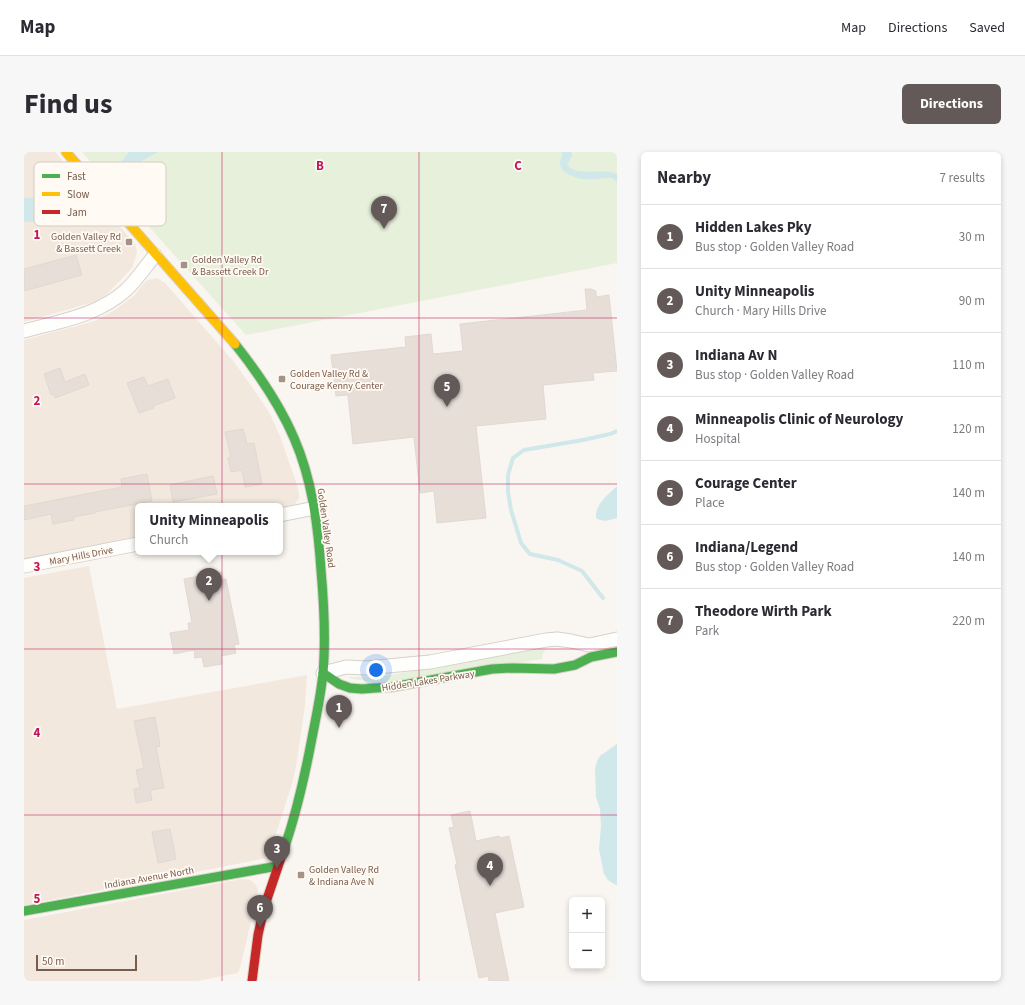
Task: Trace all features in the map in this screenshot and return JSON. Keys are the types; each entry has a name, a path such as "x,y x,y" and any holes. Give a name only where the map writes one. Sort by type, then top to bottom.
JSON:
{"street":[{"name":"Golden Valley Road","path":"66,152 75,162"},
{"name":"Golden Valley Road","path":"130,226 229,336 268,388 286,418 299,449 315,508 322,579 324,632 323,673 310,750 296,807 264,908 250,981"},
{"path":"24,331 83,316 105,305 126,290 155,255"},
{"path":"283,514 315,508"},
{"name":"Mary Hills Drive","path":"24,566 135,545"},
{"name":"Hidden Lakes Parkway","path":"323,673 346,667 366,668 430,662 546,640 557,639 589,645 617,639"},
{"name":"Hidden Lakes Parkway","path":"323,673 344,686 376,689 492,669 554,669 575,664 592,657 617,652"},
{"name":"Indiana Avenue North","path":"24,911 278,866"}],"shaded area":[{"path":"24,152 55,152 64,162 34,162 34,226 119,226 135,244 137,252 132,268 100,300 24,322"},
{"path":"157,278 165,283 234,362 257,394 270,414 280,436 297,485 299,498 292,508 283,512 283,503 135,503 135,540 24,560 24,340 95,321 115,310 135,295 148,280"},
{"path":"89,566 117,709 307,675 305,705 296,767 271,849 264,858 24,905 24,578"},
{"path":"242,879 253,882 258,890 240,968 237,973 197,981 24,981 24,920"}],"green space":[{"path":"82,152 617,152 617,263 246,335 148,226 166,226 166,162 91,162"},
{"path":"546,646 542,656 543,659 385,684 348,678 385,676"}],"water":[{"path":"129,152 158,152 140,162 121,162"},
{"path":"561,152 571,152 572,156 567,164 571,168 583,171 611,172 617,174 617,183 613,178 584,179 566,173 560,164"},
{"path":"617,486 617,518 604,521 599,520 596,518 596,513 600,504"},
{"path":"617,744 617,885 608,880 604,874 599,849 601,826 600,809 596,797 595,769 600,756"}],"building":[{"path":"76,255 82,275 24,291 24,269"},
{"path":"585,289 596,291 596,297 609,295 617,371 593,373 594,380 543,385 546,419 476,426 486,518 437,523 434,491 420,493 414,437 353,444 348,395 336,396 331,355 406,347 405,337 431,334 433,354 463,351 460,324 587,310"},
{"path":"60,368 65,382 85,374 89,385 55,398 54,394 51,395 44,374"},
{"path":"144,377 148,386 168,379 175,398 139,413 127,383"},
{"path":"243,429 247,444 254,443 262,484 245,487 242,470 231,472 228,458 231,457 225,432"},
{"path":"147,474 152,501 135,503 135,504 73,517 74,520 53,524 51,514 24,520 24,506 122,487 121,479"},
{"path":"213,476 217,494 173,502 170,485"},
{"path":"221,572 222,580 226,579 239,644 234,645 236,653 221,656 222,664 204,667 202,657 195,658 194,650 174,654 170,633 189,630 188,623 192,623 184,579"},
{"path":"155,717 160,746 156,747 164,788 150,790 152,800 136,803 134,789 140,788 136,770 144,768 134,721"},
{"path":"470,811 476,841 499,836 500,838 509,836 524,907 495,913 509,981 489,981 488,976 479,978 455,865 457,864 449,828 454,827 451,815"},
{"path":"170,829 176,859 158,863 152,832"}],"waterway":[{"path":"24,210 34,209"},
{"path":"603,598 582,571 558,560 530,554 521,543 511,510 508,492 508,475 513,458 524,450 583,440 617,431"}],"traffic: fast":[{"path":"235,344 268,389 294,438 310,486 318,536 324,622 323,673 304,779 285,846"},
{"path":"323,673 339,684 350,688 362,689 392,687 492,669 554,669 575,665 591,657 617,652"},
{"path":"24,911 278,866"}],"traffic: slow":[{"path":"66,152 75,162"},
{"path":"131,226 235,344"}],"traffic: jam":[{"path":"252,981 258,935 264,908 285,846"}],"place":[{"name":"Theodore Wirth Park","path":"384,229"},
{"name":"Golden Valley Rd & Bassett Creek","path":"129,242"},
{"name":"Golden Valley Rd & Bassett Creek Dr","path":"184,265"},
{"name":"Golden Valley Rd & Courage Kenny Center","path":"282,379"},
{"name":"Courage Center","path":"447,407"},
{"name":"Unity Minneapolis","path":"209,601"},
{"name":"Hidden Lakes Pky","path":"339,728"},
{"name":"Indiana Av N","path":"277,869"},
{"name":"Golden Valley Rd & Indiana Ave N","path":"301,875"},
{"name":"Minneapolis Clinic of Neurology","path":"490,886"},
{"name":"Indiana/Legend","path":"260,928"}]}
